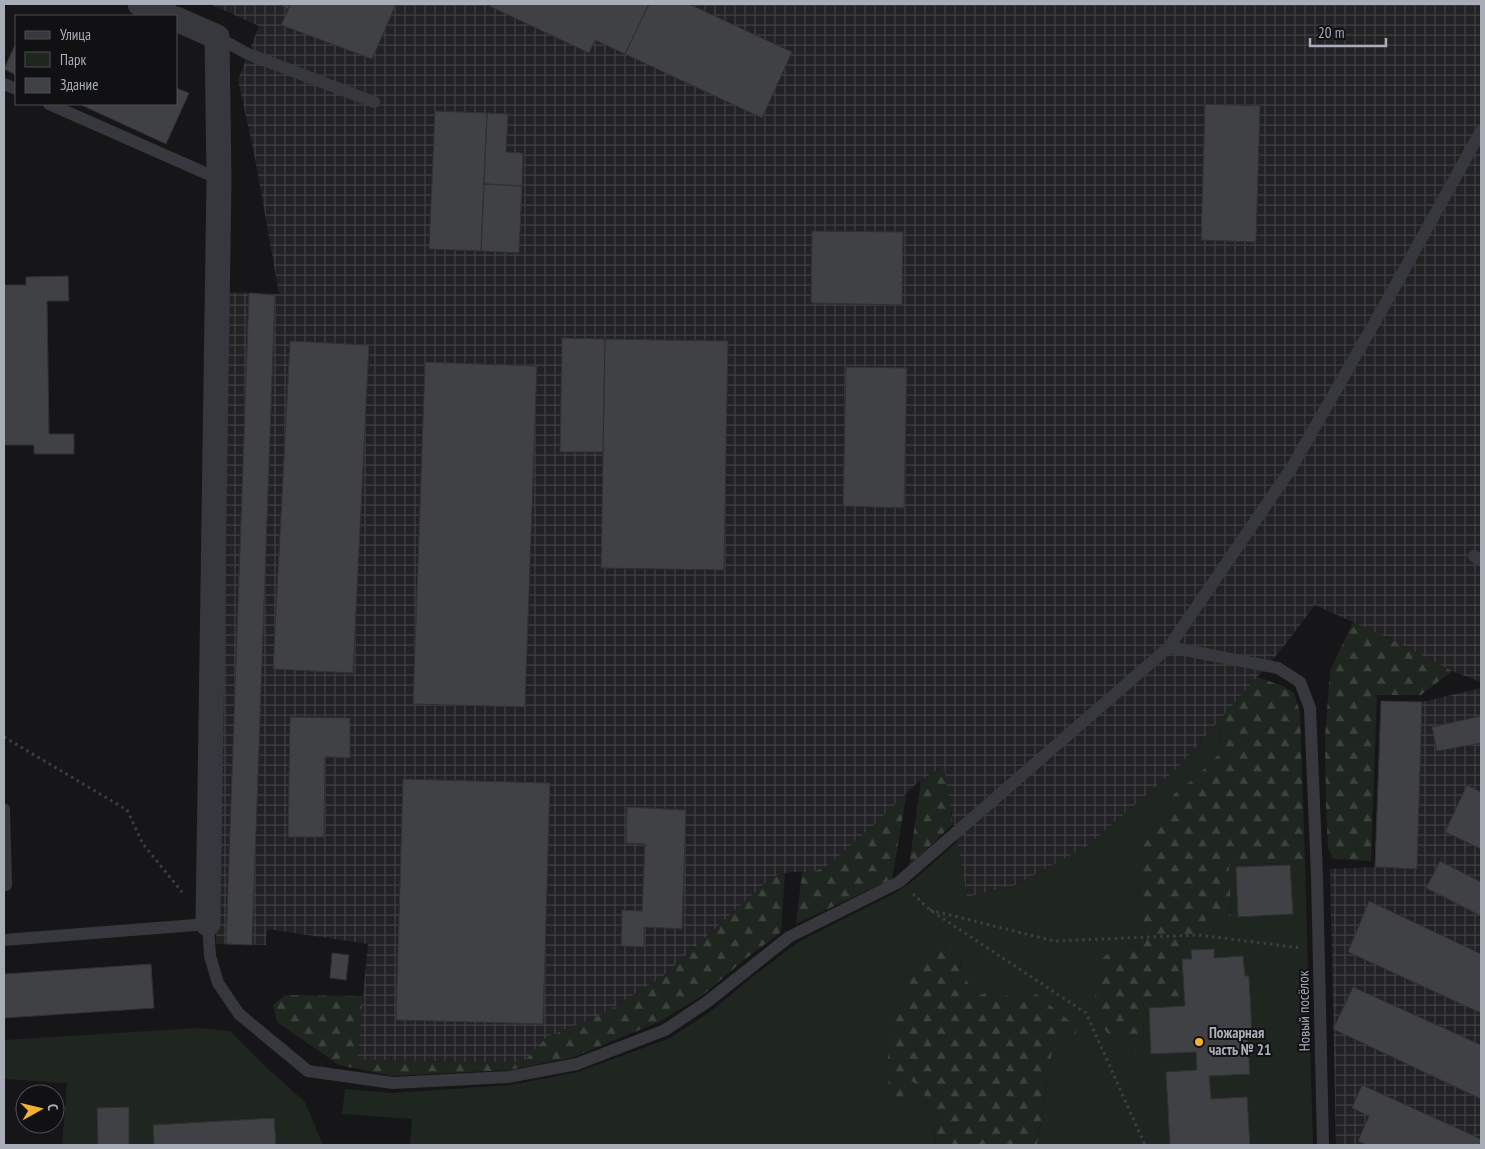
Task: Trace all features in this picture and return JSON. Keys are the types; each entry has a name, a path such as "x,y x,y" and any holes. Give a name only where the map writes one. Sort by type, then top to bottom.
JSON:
{"street":[{"path":"140,4 168,15"},
{"path":"178,20 217,37 219,179 208,924"}],"lane":[{"path":"217,37 248,54 374,102"},
{"path":"51,105 219,179"},
{"path":"4,940 208,924 210,956 218,983 239,1014 308,1071 392,1083 498,1077 577,1064 665,1030 706,1002 789,937 899,882 1169,647 1292,467 1481,131"},
{"name":"Новый посёлок","path":"1169,647 1278,668 1300,682 1310,708 1317,876 1323,1145"},
{"path":"4,809 6,885 4,885"}],"path":[{"path":"4,737 127,810 143,844 208,924"},
{"path":"899,882 930,910 1086,1013 1145,1145"},
{"path":"930,910 1054,941 1199,935 1319,951"}],"shaded area":[{"path":"210,4 1481,4 1481,682 1452,671 1390,639 1315,605 1281,650 1178,768 1086,847 1016,885 967,897 943,766 915,785 829,865 813,872 792,872 777,875 762,886 662,977 603,1014 547,1037 522,1063 357,1060 368,944 267,929 266,945 216,944 228,292 279,294 255,158 238,80 259,26"},
{"path":"1481,688 1481,1145 1336,1145 1330,869 1375,867 1381,701 1422,702"}],"green space":[{"path":"1353,622 1452,671 1421,695 1377,695 1371,861 1333,859 1328,848 1325,738 1330,671"},
{"path":"1257,677 1283,686 1294,693 1300,713 1305,862 1229,865 1231,916 1207,914 1202,934 1180,943 1178,951 1179,997 1144,1001 1143,1052 1136,1055 1125,1040 1107,1033 1094,1007 1099,961 1114,949 1145,944 1142,903 1134,867 1144,845 1174,794 1198,775 1220,753 1221,718"},
{"path":"1221,718 1220,753 1198,775 1174,794 1144,845 1134,867 1142,903 1145,944 1115,949 1107,1033 1125,1040 1136,1055 1143,1052 1144,1000 1178,951 1180,943 1202,934 1206,914 1231,916 1229,865 1305,862 1313,1145 1037,1145 1053,1045 1060,1040 1075,1038 1014,1001 978,996 961,973 960,955 897,1111 910,1079 922,1088 936,1135 935,1145 410,1145 412,1119 342,1114 345,1089 392,1093 510,1085 578,1072 670,1038 714,1009 752,977 800,941 895,893 915,879 957,842 967,897 1016,885 1086,847 1178,768"},
{"path":"944,766 953,824 909,866 921,781"},
{"path":"907,792 892,879 796,924 802,872 813,872 829,865"},
{"path":"785,874 781,932 703,995 661,1021 574,1057 509,1070 392,1076 339,1065 277,1022 273,1005 285,995 363,996 357,1060 522,1063 547,1037 603,1014 662,977 762,886 777,875"},
{"path":"950,944 960,955 961,973 978,996 998,988 1014,1001 1036,994 1077,1027 1075,1038 1060,1040 1053,1045 1037,1145 935,1145 936,1135 922,1088 910,1080 896,1111 890,1106 888,1038 914,971 937,950"},
{"path":"198,1028 230,1031 305,1102 323,1145 62,1145 63,1134 65,1134 67,1083 4,1079 4,1040"}],"building":[{"path":"278,4 291,4 288,9"},
{"path":"291,4 396,4 372,59 281,25"},
{"path":"485,4 649,4 625,54 595,40 589,53"},
{"path":"649,4 689,4 792,52 762,118 625,54"},
{"path":"15,45 15,74 4,69"},
{"path":"178,89 189,93 166,144 81,105 178,105"},
{"path":"1205,104 1260,106 1256,242 1201,240"},
{"path":"435,111 487,113 481,251 429,249"},
{"path":"487,113 508,114 506,152 523,153 522,186 484,184"},
{"path":"484,184 522,186 519,253 481,251"},
{"path":"812,231 903,232 902,305 811,303"},
{"path":"68,276 69,301 47,301 49,434 74,434 74,454 34,454 34,445 4,445 4,285 26,285 26,277"},
{"path":"249,293 275,295 252,945 226,944"},
{"path":"562,338 605,339 603,452 560,452"},
{"path":"605,339 728,341 724,570 601,568"},
{"path":"290,341 369,345 353,673 273,669"},
{"path":"425,362 537,366 525,707 413,704"},
{"path":"846,367 907,368 904,508 843,506"},
{"path":"1381,701 1422,702 1417,869 1375,867"},
{"path":"1481,716 1481,743 1437,751 1432,727"},
{"path":"290,717 350,718 350,758 325,757 324,837 288,837"},
{"path":"403,779 550,783 543,1024 396,1020"},
{"path":"1467,785 1481,792 1481,849 1445,832"},
{"path":"627,807 686,810 682,929 644,927 644,947 621,946 622,910 642,911 645,844 626,843"},
{"path":"1440,861 1481,882 1481,916 1426,888"},
{"path":"1290,865 1293,914 1238,917 1236,867"},
{"path":"1369,901 1481,954 1481,1013 1348,952"},
{"name":"Пожарная часть № 21","path":"1214,949 1214,958 1243,956 1245,976 1249,976 1252,1032 1247,1032 1250,1074 1209,1076 1211,1099 1247,1097 1250,1145 1170,1145 1166,1072 1197,1070 1196,1052 1151,1054 1149,1008 1185,1006 1182,959 1192,959 1191,950"},
{"path":"332,953 349,955 346,980 330,978"},
{"path":"151,964 154,1008 4,1018 4,974"},
{"path":"1353,987 1481,1045 1481,1099 1333,1029"},
{"path":"1362,1085 1481,1139 1481,1145 1367,1145 1358,1141 1369,1116 1352,1108"},
{"path":"129,1107 129,1145 98,1145 97,1108"},
{"path":"274,1118 276,1145 154,1145 153,1125"}],"place":[{"name":"Пожарная часть № 21","path":"1199,1042"}]}
